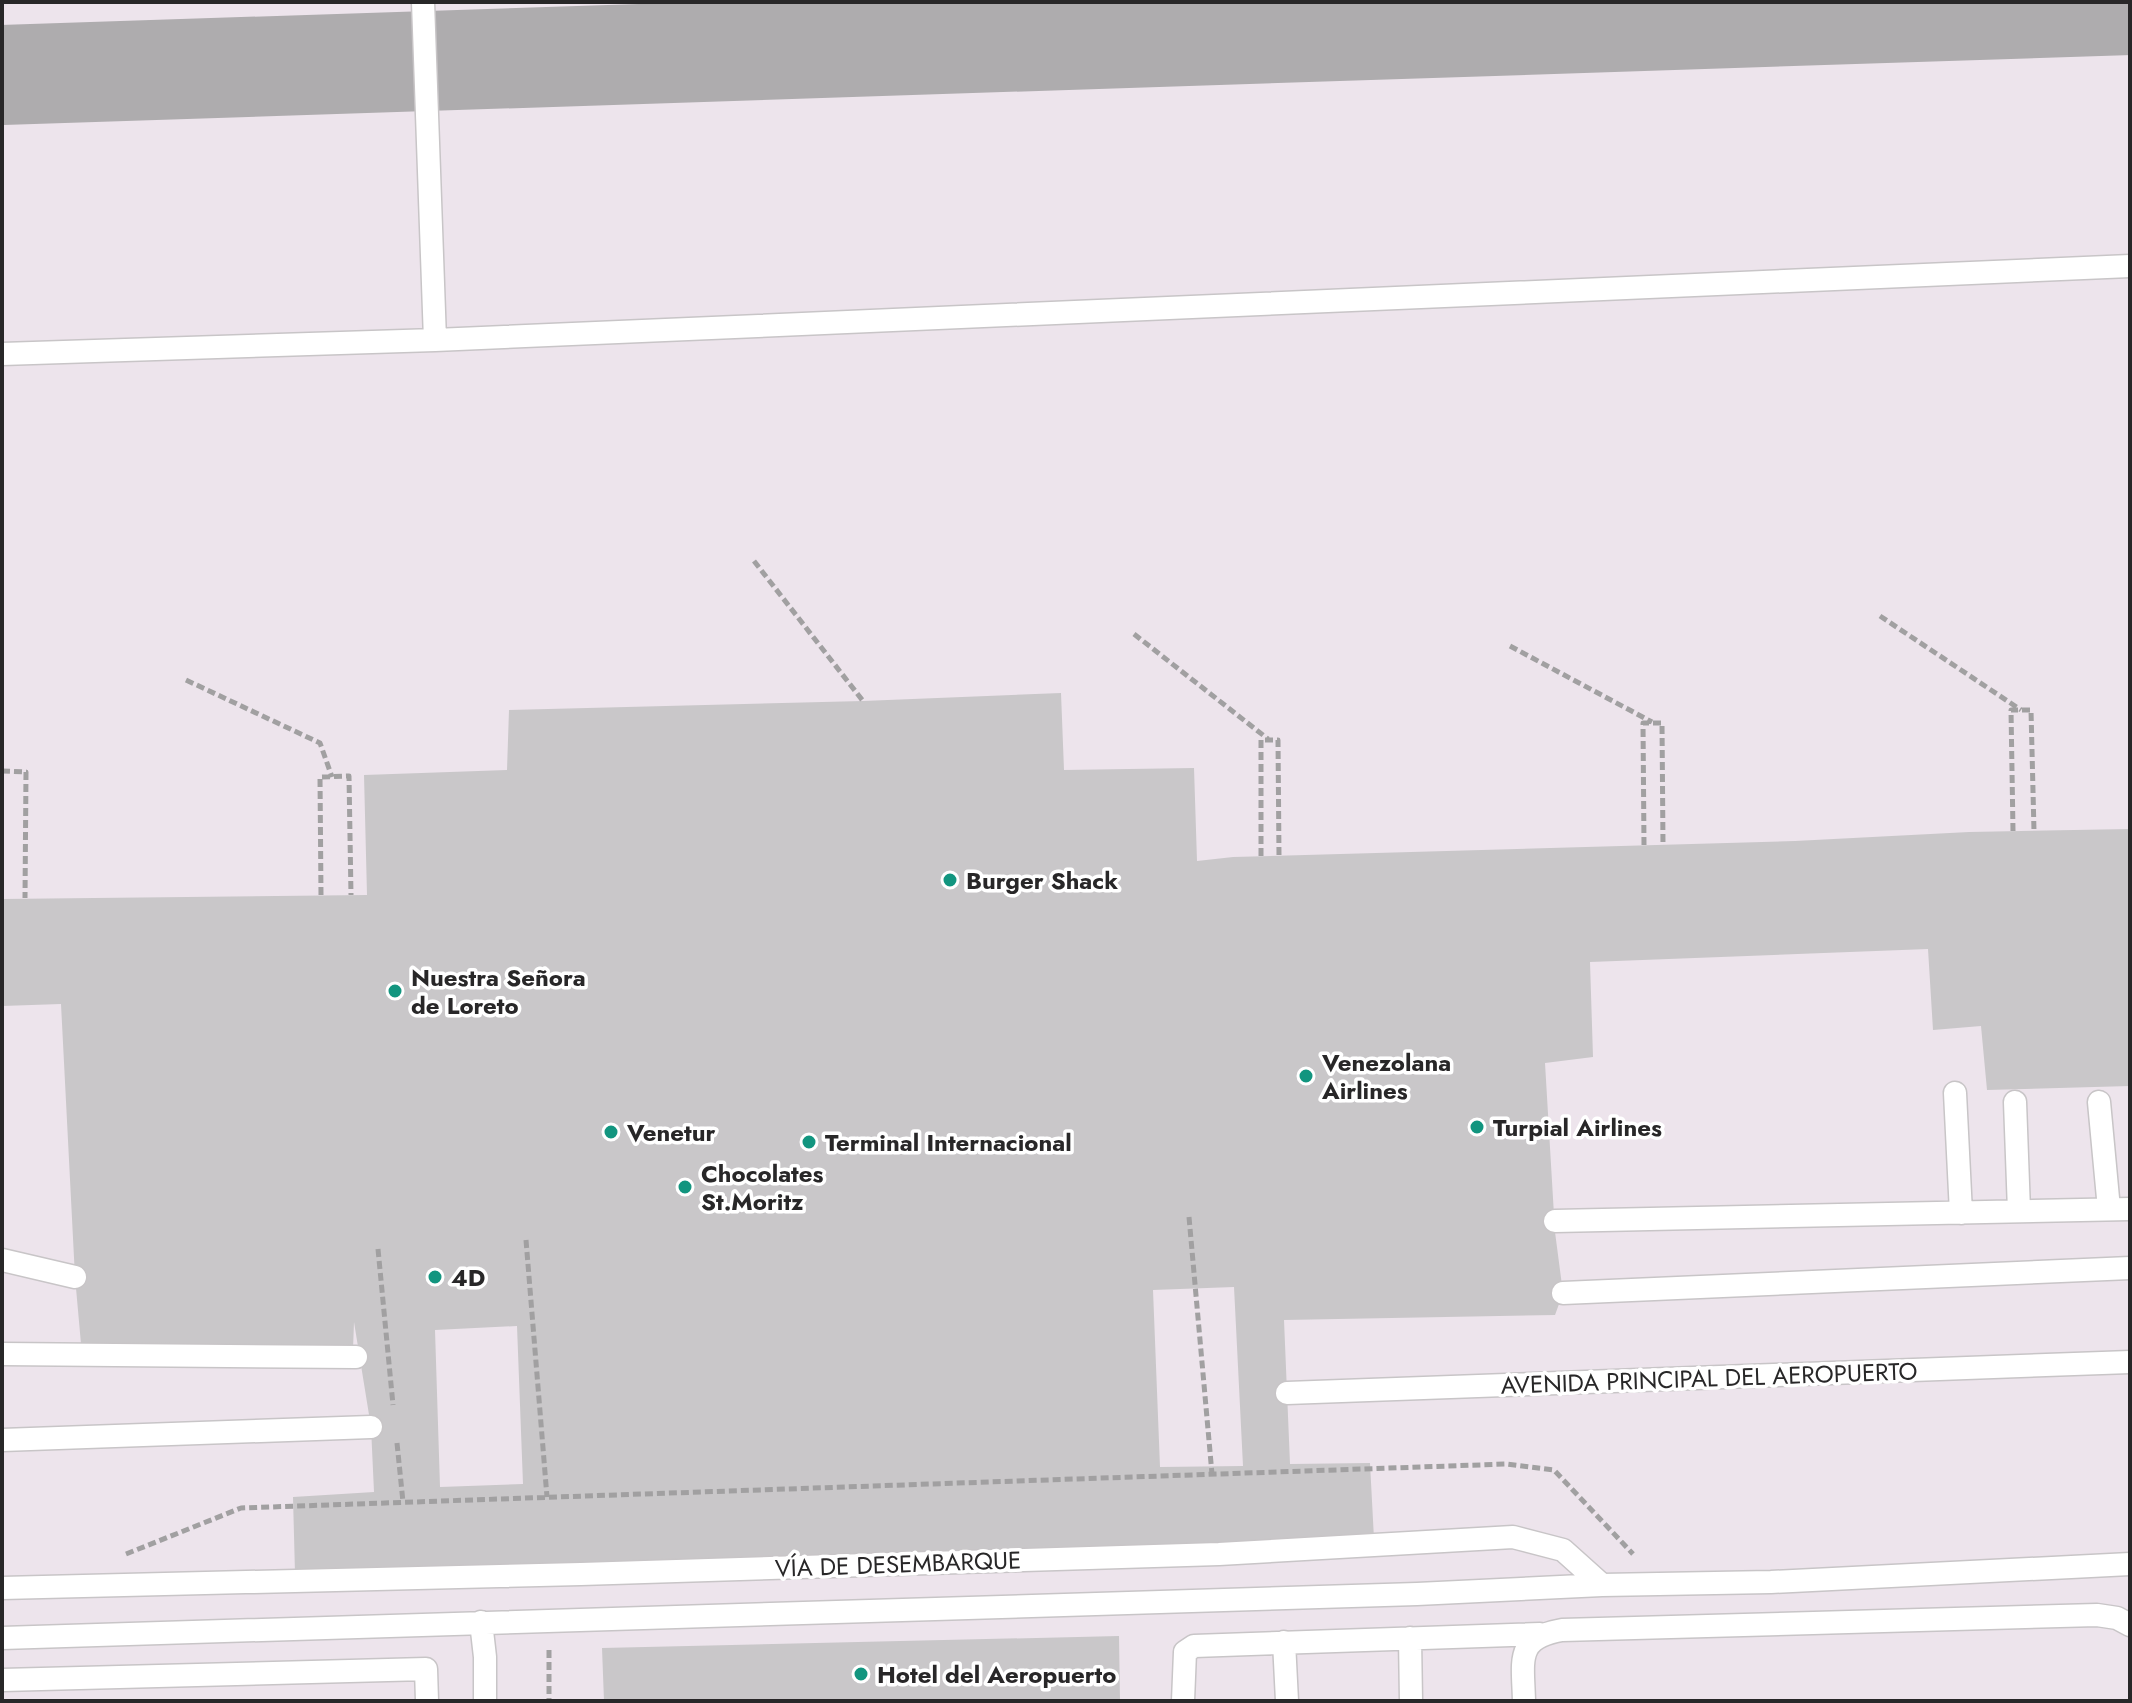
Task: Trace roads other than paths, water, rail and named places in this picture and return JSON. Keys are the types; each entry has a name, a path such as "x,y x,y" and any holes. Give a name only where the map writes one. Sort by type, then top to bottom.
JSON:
{"lane":[{"path":"423,2 435,340"},
{"path":"2,354 435,340 2130,266"},
{"path":"1955,1093 1961,1213"},
{"path":"2015,1102 2019,1211"},
{"path":"1555,1221 2119,1209 2099,1102"},
{"path":"2,1260 75,1277 2,1276"},
{"path":"1563,1293 2130,1268"},
{"path":"2,1354 356,1357"},
{"name":"AVENIDA PRINCIPAL DEL AEROPUERTO","path":"1287,1393 2130,1362"},
{"path":"2,1440 371,1427"},
{"name":"VÍA DE DESEMBARQUE","path":"2,1588 597,1574 1219,1554 1513,1537 1563,1550 1602,1585"},
{"path":"2,1638 1417,1594 1602,1585 1787,1581 2130,1564"},
{"path":"1183,1701 1185,1652 1194,1646 1540,1634 1645,1626 2097,1615 2117,1618 2130,1625"},
{"path":"481,1622 485,1698"},
{"path":"1524,1701 1526,1650 1540,1634"},
{"path":"1410,1638 1411,1701"},
{"path":"1284,1642 1287,1701"},
{"path":"2,1680 426,1669 427,1701"}],"place":[{"name":"Burger Shack","path":"950,880"},
{"name":"Nuestra Señora de Loreto","path":"395,991"},
{"name":"Venezolana Airlines","path":"1306,1076"},
{"name":"Turpial Airlines","path":"1477,1127"},
{"name":"Venetur","path":"611,1132"},
{"name":"Terminal Internacional","path":"809,1142"},
{"name":"Chocolates St.Moritz","path":"685,1187"},
{"name":"4D","path":"435,1277"},
{"name":"Hotel del Aeropuerto","path":"861,1674"}]}
